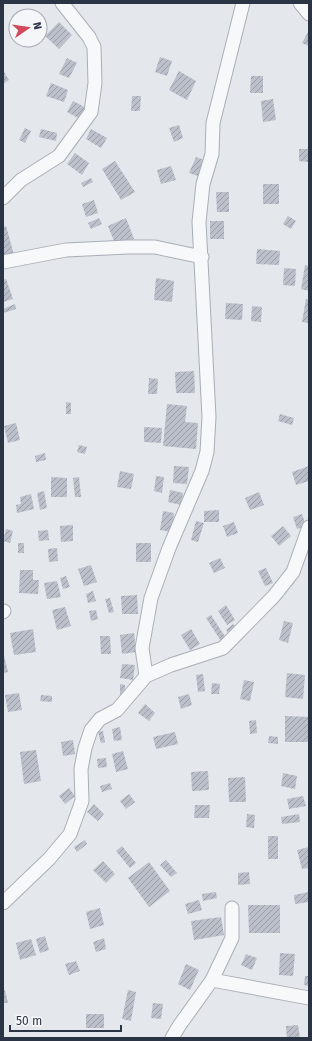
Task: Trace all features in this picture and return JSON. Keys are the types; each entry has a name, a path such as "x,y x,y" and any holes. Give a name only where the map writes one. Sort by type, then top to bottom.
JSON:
{"street":[{"path":"3,198 21,180 59,156 91,112 95,83 94,47 62,3"},
{"path":"146,676 142,648 151,598 169,548 202,471 207,452 208,417 202,257 199,222 203,184 212,154 213,123 243,3"},
{"path":"300,3 309,14"},
{"path":"3,262 66,250 128,247 155,247 202,257"},
{"path":"3,903 49,859 70,834 82,801 81,769 91,730 100,719 117,710 146,676 171,665 223,648 274,596 293,572 309,527"},
{"path":"172,1038 178,1026 212,980 232,938 232,908"},
{"path":"212,980 309,998"}],"building":[{"path":"59,22 72,35 59,49 48,39 48,33"},
{"path":"309,30 309,46 302,43"},
{"path":"160,57 172,61 167,76 155,72"},
{"path":"67,58 77,63 69,78 59,74"},
{"path":"3,70 9,80 3,84"},
{"path":"179,71 196,81 187,100 169,90"},
{"path":"251,76 263,76 263,93 250,93"},
{"path":"51,83 68,90 64,102 46,96"},
{"path":"132,96 141,96 140,111 131,111"},
{"path":"273,99 276,120 263,122 261,101"},
{"path":"73,101 88,109 82,120 67,112"},
{"path":"179,125 183,138 174,142 169,128"},
{"path":"25,128 31,131 25,143 19,140"},
{"path":"41,129 57,133 56,141 39,137"},
{"path":"91,129 107,138 101,148 86,139"},
{"path":"299,149 309,149 309,162 299,161"},
{"path":"75,153 89,163 82,175 67,164"},
{"path":"196,157 204,160 198,176 189,173"},
{"path":"115,161 135,192 121,200 102,169"},
{"path":"171,166 176,180 161,184 157,170"},
{"path":"91,178 93,182 83,187 81,183"},
{"path":"263,184 279,184 279,204 263,204"},
{"path":"216,192 229,192 229,212 217,212"},
{"path":"94,200 98,213 86,217 82,204"},
{"path":"288,216 296,221 291,229 283,224"},
{"path":"99,218 102,224 91,229 88,223"},
{"path":"126,218 134,239 116,246 108,226"},
{"path":"210,221 224,221 224,239 210,239"},
{"path":"6,226 14,255 3,258 3,227"},
{"path":"257,249 280,251 279,265 256,264"},
{"path":"305,265 309,266 309,291 301,289"},
{"path":"284,268 296,269 295,286 283,285"},
{"path":"156,278 174,281 172,302 154,300"},
{"path":"6,279 13,299 3,302 3,280"},
{"path":"306,299 309,300 309,323 302,322"},
{"path":"226,303 243,304 242,320 225,319"},
{"path":"15,304 16,309 3,313 3,309"},
{"path":"252,306 262,307 261,322 251,321"},
{"path":"194,371 195,393 176,393 175,372"},
{"path":"149,378 158,379 157,394 148,394"},
{"path":"66,402 71,403 71,414 66,414"},
{"path":"167,404 187,406 185,422 198,423 196,449 163,446"},
{"path":"280,414 294,418 292,425 278,421"},
{"path":"16,423 20,440 8,443 4,426"},
{"path":"144,427 162,428 161,443 144,442"},
{"path":"79,445 87,447 85,454 77,452"},
{"path":"45,453 46,460 36,462 35,456"},
{"path":"174,466 189,467 187,484 173,483"},
{"path":"309,466 309,481 296,485 292,472"},
{"path":"120,471 134,474 131,489 117,487"},
{"path":"156,476 164,477 162,493 154,491"},
{"path":"51,477 67,478 67,497 51,497"},
{"path":"79,477 81,497 75,497 73,478"},
{"path":"170,490 183,493 181,505 168,502"},
{"path":"44,491 47,508 40,510 37,493"},
{"path":"259,492 264,505 250,510 245,498"},
{"path":"31,494 34,509 17,513 16,505 21,504 20,497"},
{"path":"219,510 219,522 204,522 204,511"},
{"path":"163,511 174,513 172,532 160,530"},
{"path":"302,514 306,526 297,529 293,517"},
{"path":"196,521 204,523 198,542 191,540"},
{"path":"234,522 238,533 227,537 223,526"},
{"path":"73,525 73,541 61,542 60,526"},
{"path":"283,526 291,536 279,546 271,536"},
{"path":"6,529 13,531 10,543 3,541"},
{"path":"48,530 49,540 39,541 38,531"},
{"path":"18,543 24,543 24,553 18,553"},
{"path":"136,543 151,543 151,562 136,562"},
{"path":"57,548 58,561 49,562 48,549"},
{"path":"220,558 225,568 214,573 209,563"},
{"path":"91,565 97,582 84,586 78,569"},
{"path":"266,568 273,583 265,586 258,571"},
{"path":"20,570 33,570 33,580 39,580 38,594 19,593"},
{"path":"66,576 70,587 63,589 60,578"},
{"path":"57,581 61,597 47,599 44,583"},
{"path":"93,591 96,601 88,603 86,594"},
{"path":"137,595 138,614 122,614 121,596"},
{"path":"110,598 114,612 109,613 105,599"},
{"path":"226,605 235,620 227,625 218,611"},
{"path":"65,607 71,626 57,630 52,610"},
{"path":"96,610 98,619 91,621 89,611"},
{"path":"211,615 226,638 221,641 206,618"},
{"path":"284,621 293,623 288,643 279,640"},
{"path":"233,624 237,629 230,635 226,630"},
{"path":"33,629 36,652 14,655 10,633"},
{"path":"191,629 200,644 190,650 181,635"},
{"path":"134,633 136,652 122,654 120,635"},
{"path":"100,636 110,636 111,654 101,654"},
{"path":"3,651 8,672 3,673"},
{"path":"122,664 135,665 133,680 120,678"},
{"path":"287,673 305,675 303,699 285,697"},
{"path":"203,674 205,691 198,692 196,675"},
{"path":"244,680 254,682 250,701 240,699"},
{"path":"212,683 220,684 219,694 211,694"},
{"path":"120,684 125,685 125,698 120,698"},
{"path":"19,693 22,710 8,712 5,695"},
{"path":"189,694 192,705 181,709 178,697"},
{"path":"41,695 52,696 52,702 40,701"},
{"path":"145,704 155,713 149,721 138,713"},
{"path":"285,716 309,717 308,742 285,742"},
{"path":"256,720 257,733 250,734 249,721"},
{"path":"120,727 122,740 114,741 112,729"},
{"path":"103,731 105,742 101,743 98,732"},
{"path":"175,732 178,744 156,749 153,737"},
{"path":"269,736 278,737 278,744 268,743"},
{"path":"73,740 75,754 63,756 61,742"},
{"path":"36,750 41,781 24,784 20,752"},
{"path":"123,751 128,769 116,772 112,754"},
{"path":"106,758 107,767 98,768 97,759"},
{"path":"208,771 209,790 192,791 191,772"},
{"path":"283,773 297,776 295,789 281,786"},
{"path":"245,777 246,802 229,802 228,778"},
{"path":"110,783 112,789 102,792 100,786"},
{"path":"69,788 75,796 65,804 59,796"},
{"path":"129,794 135,802 126,809 120,801"},
{"path":"303,796 306,806 289,809 287,799"},
{"path":"94,804 104,814 98,821 87,812"},
{"path":"195,805 210,805 209,818 194,818"},
{"path":"247,814 255,815 254,828 246,827"},
{"path":"299,814 300,822 282,824 281,817"},
{"path":"268,836 278,836 278,859 268,859"},
{"path":"85,840 87,844 77,852 74,847"},
{"path":"122,846 136,863 130,868 116,851"},
{"path":"309,847 309,868 302,869 297,850"},
{"path":"166,860 177,873 171,877 160,865"},
{"path":"103,861 115,874 106,883 93,870"},
{"path":"149,862 170,891 149,907 128,878"},
{"path":"249,872 250,884 238,885 238,873"},
{"path":"216,892 217,898 203,901 202,894"},
{"path":"309,892 309,902 295,904 294,895"},
{"path":"199,900 202,910 188,914 185,904"},
{"path":"248,905 280,905 280,933 249,933"},
{"path":"100,908 104,925 90,929 86,912"},
{"path":"221,917 224,935 194,940 191,921"},
{"path":"45,936 49,950 40,953 36,939"},
{"path":"104,938 106,949 96,952 93,942"},
{"path":"31,939 36,955 20,960 16,943"},
{"path":"280,953 295,954 293,976 279,975"},
{"path":"246,954 257,958 252,970 241,965"},
{"path":"76,961 80,971 69,975 65,964"},
{"path":"186,964 199,970 190,990 178,984"},
{"path":"305,976 309,976 309,986 304,985"},
{"path":"5,990 8,1003 3,1003 3,991"},
{"path":"128,990 136,992 131,1021 122,1019"},
{"path":"153,1003 163,1004 161,1019 151,1018"},
{"path":"86,1014 104,1014 104,1028 86,1028"},
{"path":"298,1025 300,1038 287,1038 286,1026"}]}
